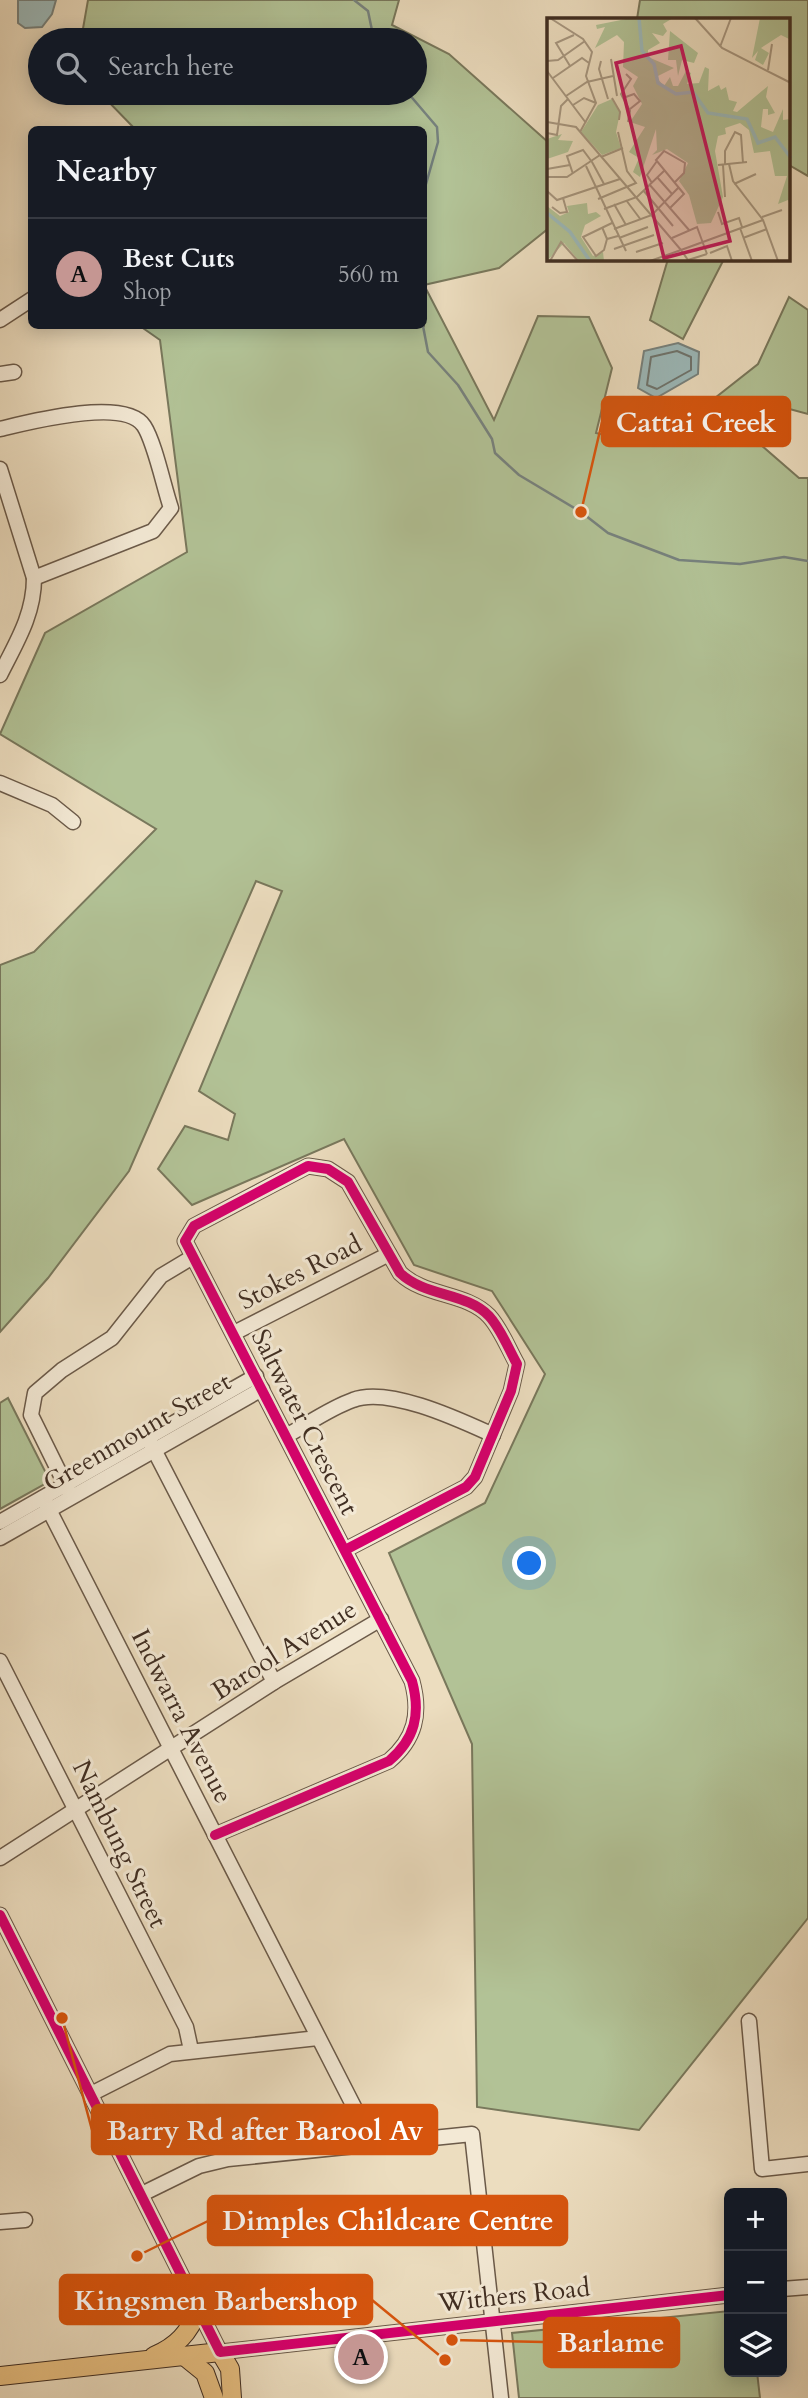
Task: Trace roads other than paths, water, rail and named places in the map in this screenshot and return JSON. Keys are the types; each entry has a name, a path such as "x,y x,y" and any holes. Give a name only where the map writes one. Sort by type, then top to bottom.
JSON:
{"main road":[{"path":"141,2361 177,2344 193,2325 198,2310"},
{"path":"220,2351 223,2398"},
{"path":"220,2351 230,2369 232,2398"},
{"name":"Withers Road","path":"0,2376 220,2351"},
{"path":"184,2356 205,2373 215,2398"}],"street":[{"path":"0,320 28,302"},
{"path":"0,429 59,415 127,414 144,426 171,508 153,531 34,579"},
{"path":"0,470 34,579 31,610 0,675"},
{"path":"0,783 52,805 73,822"},
{"name":"Saltwater Crescent","path":"215,1835 389,1762 406,1745 417,1720 417,1699 412,1681 381,1619 234,1333 191,1258 186,1247 186,1235 194,1226 308,1166 328,1169 348,1182 389,1254"},
{"path":"345,1550 466,1487 475,1477 516,1378 517,1364 495,1323 474,1304 411,1284 400,1273 389,1254"},
{"name":"Stokes Road","path":"234,1333 389,1254"},
{"path":"68,1490 31,1415 35,1393 62,1370 112,1338 156,1281 191,1258"},
{"name":"Greenmount Street","path":"0,1538 68,1490 259,1382"},
{"path":"286,1436 353,1400 371,1395 392,1398 493,1435"},
{"path":"150,1442 274,1682"},
{"name":"Greenmount Street","path":"0,1522 46,1504"},
{"name":"Indwarra Avenue","path":"46,1504 373,2144"},
{"name":"Barool Avenue","path":"0,1858 274,1682 381,1619"},
{"name":"Nambung Street","path":"0,1661 186,2027 191,2050"},
{"path":"0,1915 220,2351"},
{"path":"749,2021 762,2169 808,2164"},
{"path":"91,2094 162,2057 191,2050 318,2038"},
{"path":"142,2194 213,2162 472,2134 501,2398"},
{"path":"2,2217 25,2220"},
{"path":"787,2289 808,2287"},
{"name":"Withers Road","path":"220,2351 724,2296"}],"water":[{"path":"18,0 56,0 52,14 42,27 25,28 18,23"},
{"path":"678,343 699,352 698,374 656,398 638,388 644,351"}],"waterway":[{"path":"354,0 368,11 372,28"},
{"path":"418,105 437,127 438,142 427,180"},
{"path":"424,329 428,352 458,385 492,439 495,453 519,475 581,512 608,533 679,560 740,564 784,557 808,561"}],"place":[{"name":"Cattai Creek","path":"581,512"},
{"name":"Barry Rd after Barool Av","path":"62,2018"},
{"name":"Dimples Childcare Centre","path":"137,2256"},
{"name":"Barlame","path":"452,2340"},
{"name":"Best Cuts","path":"361,2357"},
{"name":"Kingsmen Barbershop","path":"445,2360"}]}
